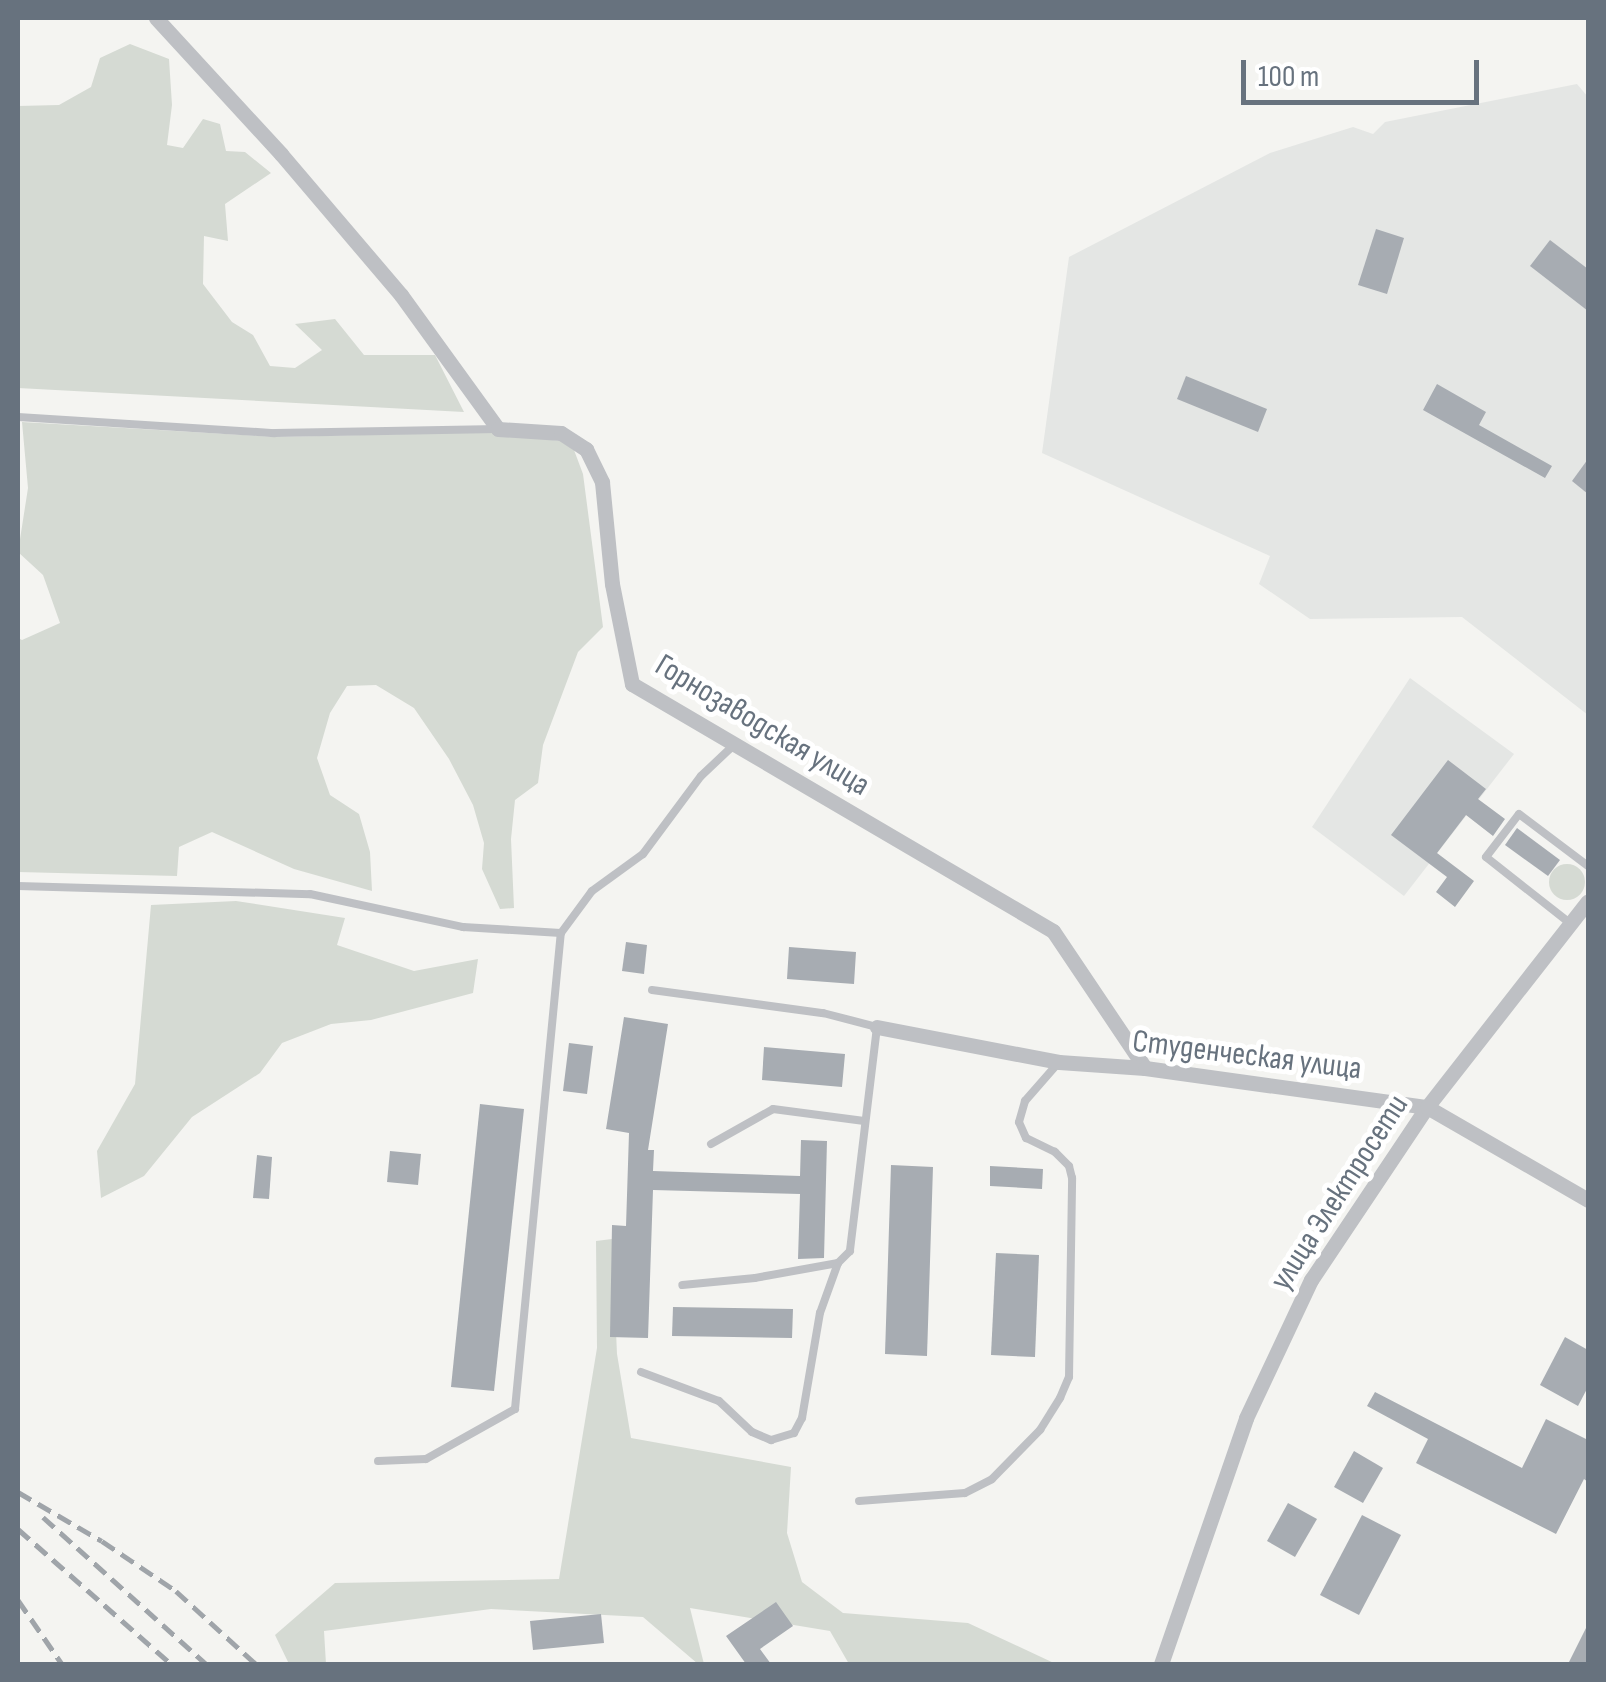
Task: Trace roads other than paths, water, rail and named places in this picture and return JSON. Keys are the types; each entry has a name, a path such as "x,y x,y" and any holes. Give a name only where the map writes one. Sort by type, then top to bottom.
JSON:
{"street":[{"path":"156,18 281,154 401,295 498,429"},
{"name":"Горнозаводская улица","path":"498,429 561,433 586,449 602,482 612,584 632,684 1053,931 1145,1068"},
{"name":"улица Электросети","path":"1161,1664 1246,1418 1311,1280 1427,1108 1588,901"},
{"name":"Студенческая улица","path":"877,1027 1060,1062 1145,1068 1427,1108 1588,1200"}],"lane":[{"path":"18,417 275,434 498,429"},
{"path":"378,1461 426,1459 515,1409 562,933 592,892 643,854 701,776 735,744"},
{"path":"1571,924 1486,857 1519,814 1588,866"},
{"path":"18,886 310,894 463,926 562,933"},
{"path":"641,1372 719,1402 752,1432 771,1440 794,1433 802,1418 820,1313 838,1264 850,1251 856,1228 864,1121 877,1027 824,1013 652,990"},
{"path":"859,1501 965,1493 992,1479 1040,1430 1060,1398 1069,1377 1072,1178 1069,1166 1026,1138 1019,1122 1025,1101 1060,1062"},
{"path":"711,1144 773,1109 864,1121"},
{"path":"682,1284 755,1278 838,1264"}],"railway":[{"path":"18,1492 102,1541 176,1591 256,1664"},
{"path":"43,1517 206,1664"},
{"path":"18,1529 171,1664"},
{"path":"18,1600 62,1664"}]}
